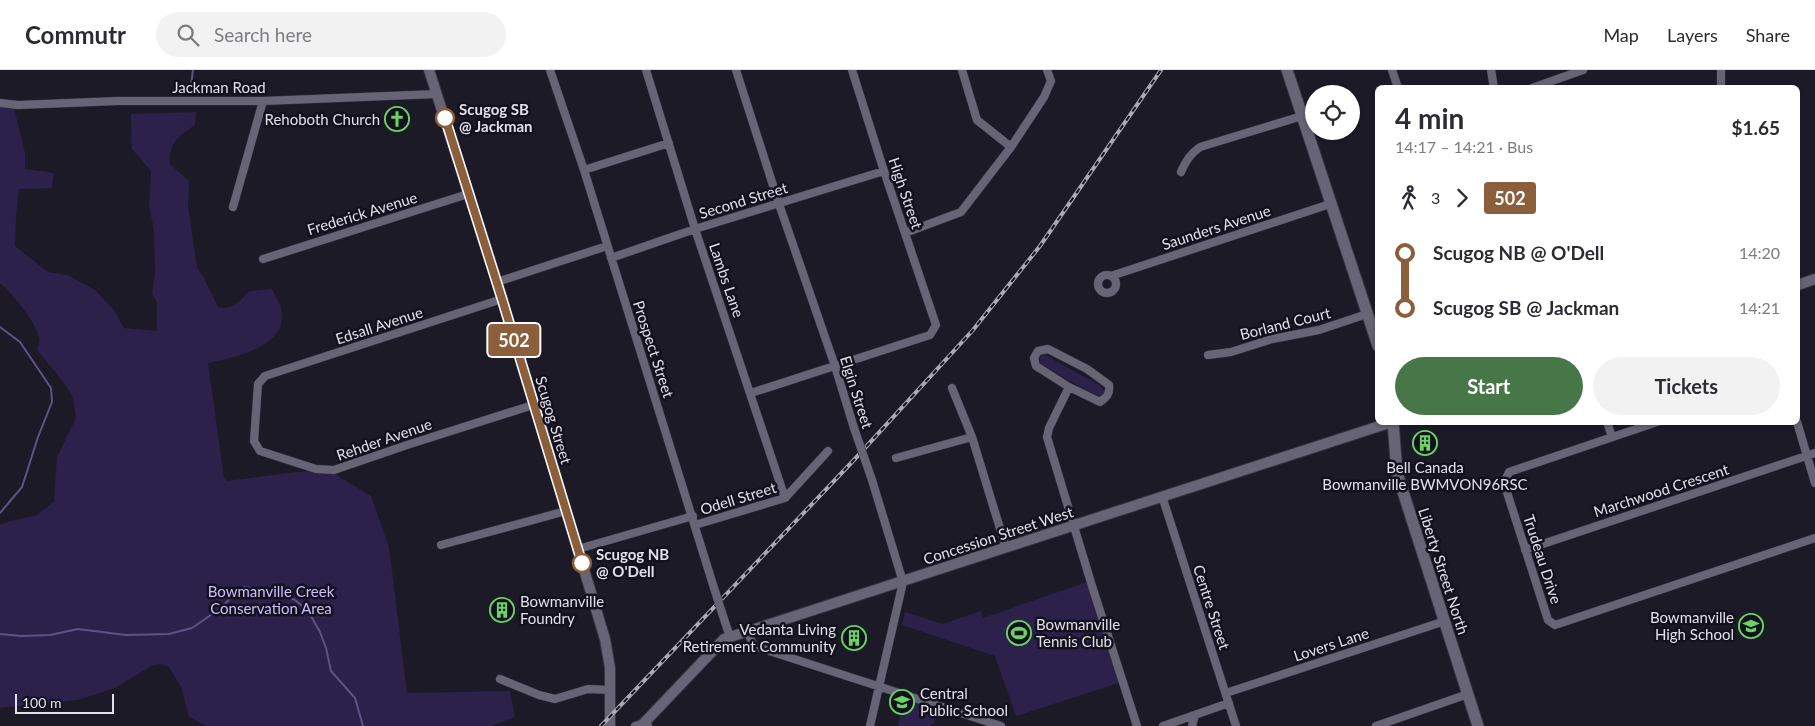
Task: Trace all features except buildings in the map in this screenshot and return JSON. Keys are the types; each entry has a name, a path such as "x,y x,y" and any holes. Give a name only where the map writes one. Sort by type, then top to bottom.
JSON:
{"main road":[{"path":"1287,70 1375,337"},
{"name":"Liberty Street North","path":"1392,425 1397,473 1478,726"}],"street":[{"name":"Scugog Street","path":"429,70 497,282 605,638 610,668 610,726"},
{"name":"Prospect Street","path":"550,70 584,170 730,637"},
{"name":"Elgin Street","path":"736,70 779,204 835,366 903,582"},
{"name":"High Street","path":"835,366 930,335 936,325 852,70"},
{"path":"962,70 978,120 1011,147"},
{"path":"905,233 961,212 1011,147 1044,97 1051,80 1047,70"},
{"path":"1392,70 1397,85"},
{"path":"1491,70 1494,85"},
{"path":"1541,85 1584,70"},
{"path":"1721,70 1721,85"},
{"name":"Lambs Lane","path":"648,71 695,230 786,498"},
{"name":"Jackman Road","path":"0,103 18,105 118,101 263,101 437,94"},
{"path":"233,207 263,101"},
{"path":"1181,172 1191,153 1200,146 1302,116"},
{"path":"584,170 669,143"},
{"name":"Second Street","path":"611,258 884,171"},
{"name":"Frederick Avenue","path":"263,259 468,194"},
{"name":"Saunders Avenue","path":"1111,276 1330,204"},
{"path":"497,282 607,246"},
{"path":"1800,284 1815,279"},
{"name":"Edsall Avenue","path":"265,376 502,299"},
{"name":"Borland Court","path":"1208,355 1230,352 1272,339 1318,330 1367,314"},
{"path":"1048,349 1087,369 1109,385 1110,391 1107,397 1100,402 1069,387 1036,366 1034,358 1038,351 1048,349"},
{"path":"751,392 835,366"},
{"name":"Rehder Avenue","path":"265,376 258,384 254,441 260,451 316,469 334,470 533,405"},
{"path":"1069,387 1049,428 1047,437 1137,726"},
{"path":"952,388 972,437 1006,548"},
{"name":"Concession Street West","path":"642,725 724,639 1383,425"},
{"path":"1608,425 1612,437"},
{"name":"Trudeau Drive","path":"1648,425 1509,472 1504,483 1548,620 1555,625 1815,538"},
{"path":"1798,425 1815,482"},
{"path":"896,458 972,437"},
{"name":"Odell Street","path":"695,525 786,498 828,451"},
{"name":"Marchwood Crescent","path":"1525,550 1815,453"},
{"name":"Centre Street","path":"1162,496 1236,726"},
{"path":"441,545 566,511"},
{"name":"Odell Street","path":"578,549 693,516"},
{"path":"870,726 903,582"},
{"name":"Lovers Lane","path":"1226,693 1445,621"},
{"path":"747,631 754,646 1001,726"},
{"path":"500,679 539,695 555,699 588,689 610,690"},
{"path":"1376,726 1468,694"},
{"path":"1162,726 1229,703"},
{"path":"1192,726 1195,715"}],"green space":[{"name":"Bowmanville Creek Conservation Area","path":"0,100 14,108 25,153 25,169 54,173 52,188 19,189 15,246 48,272 67,275 95,290 114,310 124,328 157,331 157,302 152,294 155,272 154,231 149,205 151,171 132,149 131,114 196,112 195,125 173,145 170,164 189,181 188,206 197,268 218,307 228,308 232,306 239,302 249,291 272,289 282,311 281,325 275,335 266,343 243,354 208,363 224,478 227,481 296,472 321,471 335,474 371,496 389,547 407,693 510,691 515,717 491,726 206,726 189,717 181,687 169,667 160,664 151,666 115,688 78,700 0,708 0,525 35,516 54,502 57,457 76,418 73,398 65,384 37,350 39,340 34,324 17,301 0,283"},
{"path":"1045,355 1099,385 1105,392 1102,396 1098,397 1041,364 1041,356"},
{"path":"1087,582 1119,683 1016,716 995,656 902,625 905,612 943,624 981,611 983,618"},
{"path":"905,698 937,708 934,723 930,726 898,726"}],"waterway":[{"path":"191,85 193,70"},
{"path":"0,327 20,342 51,388 52,402 38,437 22,487 0,513"},
{"path":"0,634 21,636 50,635 78,629 126,635 169,634 192,628 221,608 237,591 245,587 281,593 295,600 308,611 320,632 331,671 355,698 363,726"}],"railway":[{"path":"601,726 853,461 973,330 1040,246 1161,70"}],"bus line":[{"name":"502","path":"445,118 582,563"}],"place":[{"name":"Scugog SB @ Jackman","path":"445,118"},
{"name":"Rehoboth Church","path":"397,119"},
{"name":"Bell Canada Bowmanville BWMVON96RSC","path":"1425,443"},
{"name":"Scugog NB @ O'Dell","path":"582,563"},
{"name":"Bowmanville Foundry","path":"502,610"},
{"name":"Bowmanville High School","path":"1751,626"},
{"name":"Bowmanville Tennis Club","path":"1019,633"},
{"name":"Vedanta Living Retirement Community","path":"854,638"},
{"name":"Central Public School","path":"902,702"}]}
